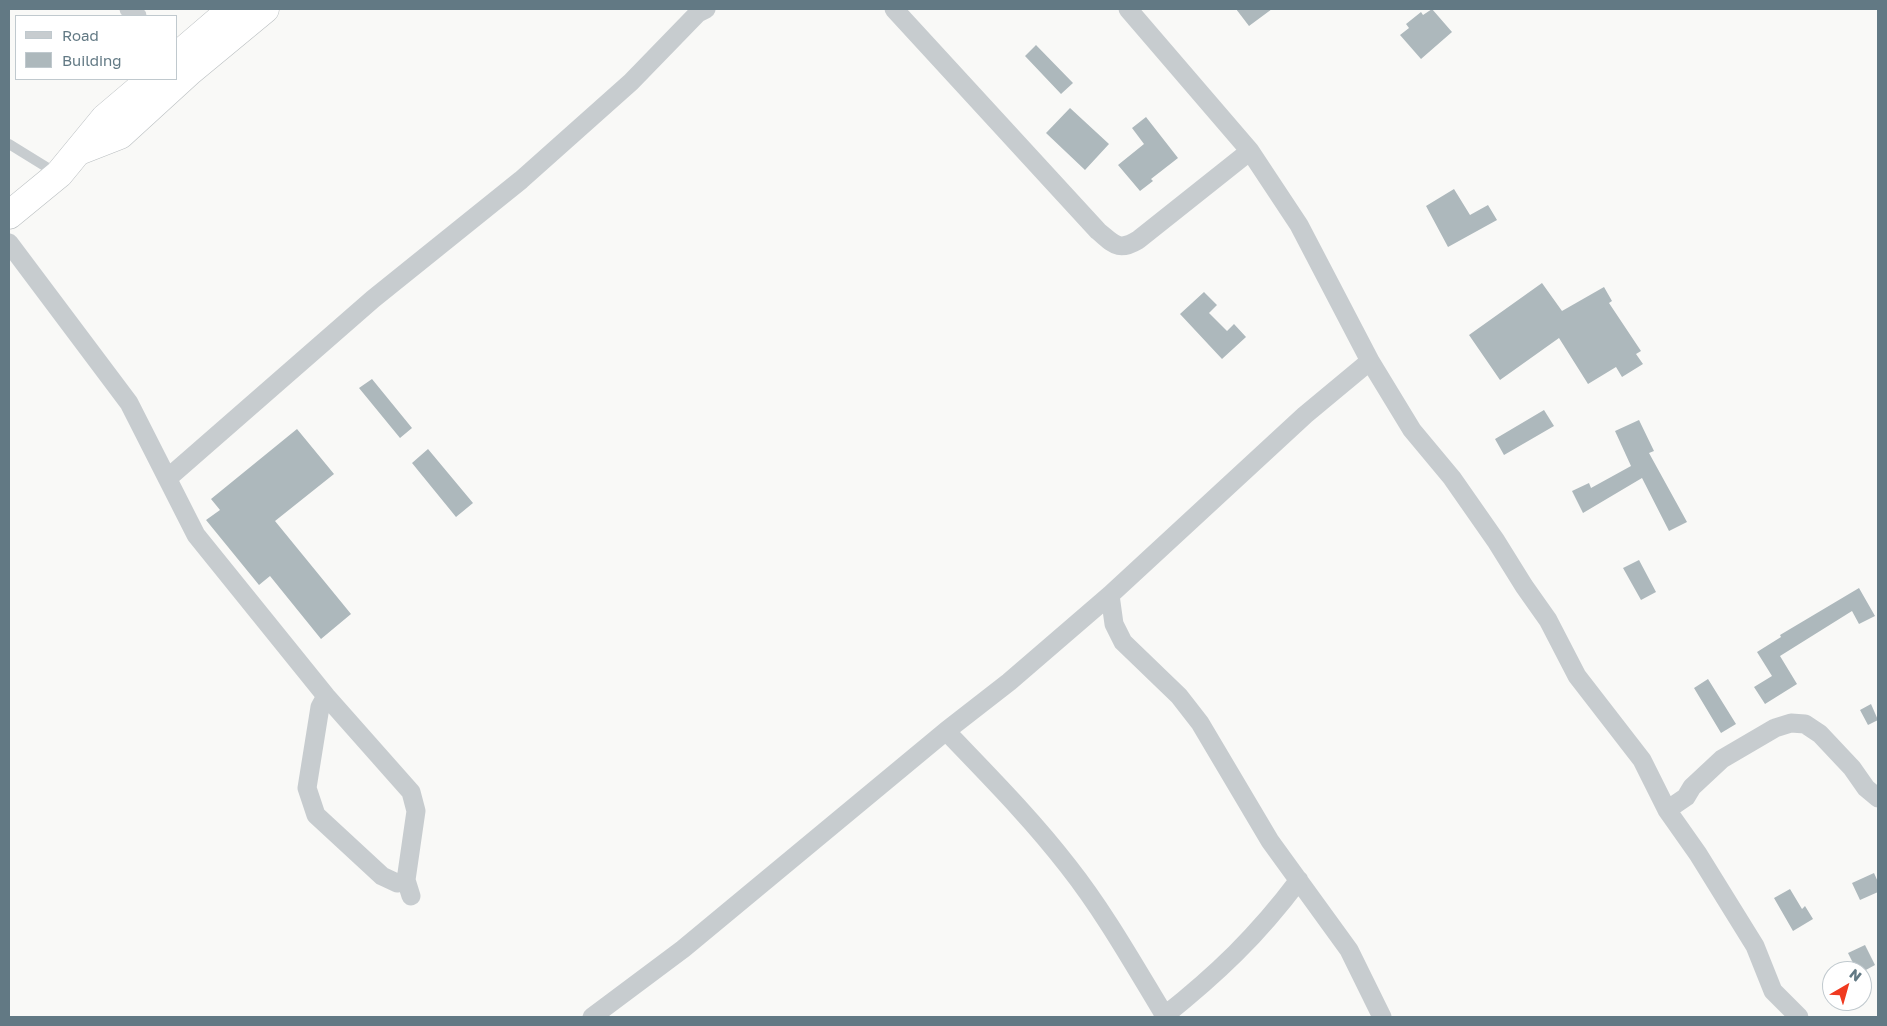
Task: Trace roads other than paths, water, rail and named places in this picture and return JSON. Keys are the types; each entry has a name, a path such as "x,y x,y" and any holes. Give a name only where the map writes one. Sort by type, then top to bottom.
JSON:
{"highway":[{"path":"178,55 232,9"},
{"path":"79,151 120,135 190,71 265,9"},
{"path":"9,215 59,174 105,118 150,80"}],"street":[{"path":"168,478 373,299 521,180 630,82 698,13 706,9"},
{"path":"894,9 1098,231 1117,246 1128,246 1138,240 1250,151"},
{"path":"1136,11 1250,151 1300,225 1370,361 1412,430 1452,478 1496,541 1548,620 1577,676 1642,760 1667,810 1698,854 1755,946 1773,991 1799,1017"},
{"path":"9,243 129,403 196,534 326,696 411,792 416,811 408,888 382,876 316,815 307,788 320,707 326,696"},
{"path":"592,1017 683,949 946,731 1009,682 1110,595 1312,409 1370,361"},
{"path":"1110,595 1114,624 1123,642 1179,696 1200,723 1270,841 1348,950 1382,1017"},
{"path":"1667,810 1686,797 1692,787 1722,759 1775,728 1790,723 1805,724 1820,734 1852,768 1866,788 1878,798"},
{"path":"946,731 1023,811 1068,866 1094,901 1164,1016 1207,982 1238,952 1280,905 1299,880"}],"lane":[{"path":"9,144 59,174"}]}
